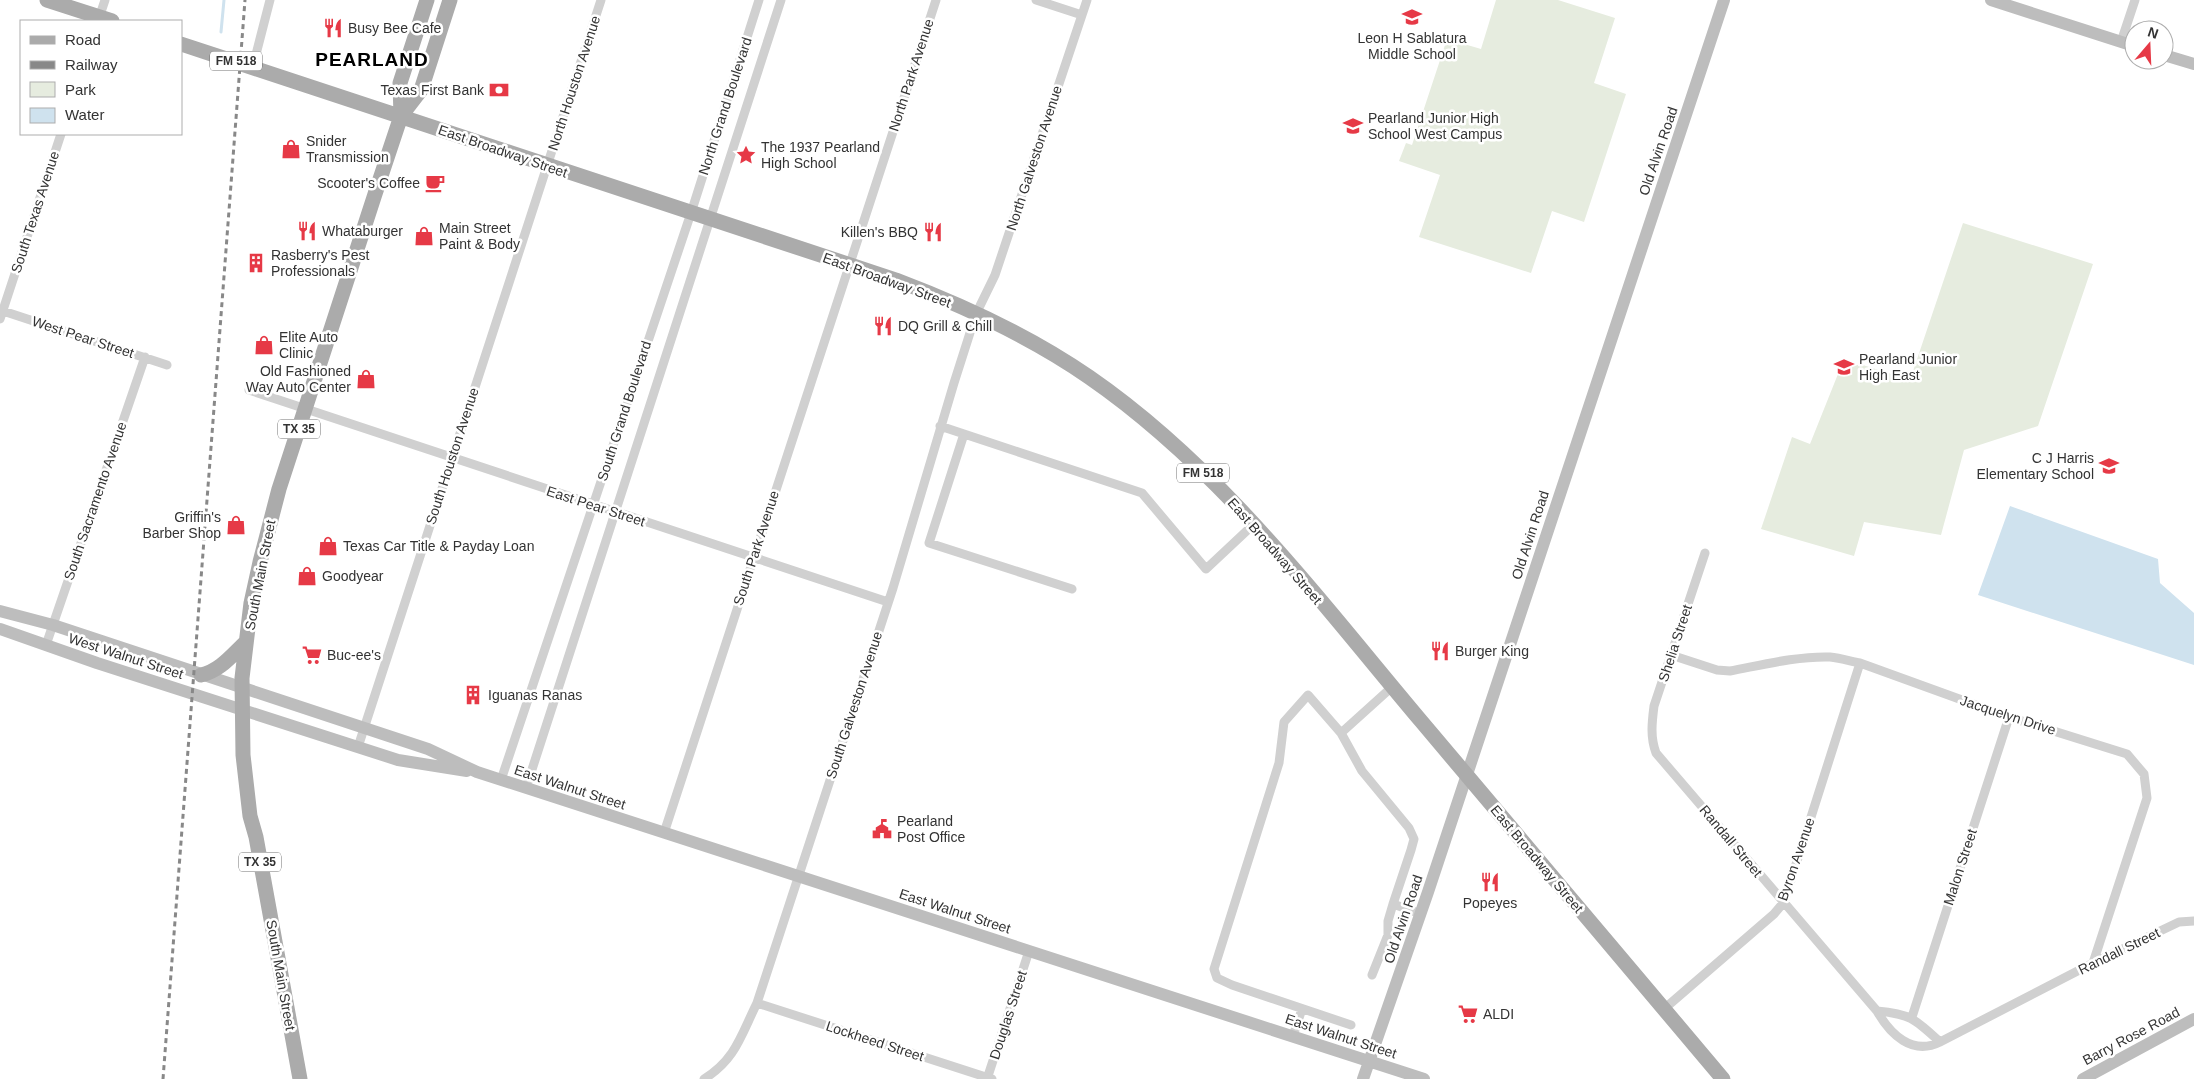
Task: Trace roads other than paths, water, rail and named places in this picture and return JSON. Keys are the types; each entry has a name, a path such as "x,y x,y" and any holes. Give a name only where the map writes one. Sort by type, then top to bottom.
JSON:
{"main road":[{"path":"47,0 103,20"},
{"name":"TX 35","path":"401,116 400,83 427,0"},
{"name":"TX 35","path":"401,116 421,90 450,0"},
{"name":"FM 518","path":"182,44 401,116"},
{"name":"East Broadway Street","path":"401,116 849,264 930,293 1040,346 1121,400 1242,510 1723,1079"},
{"name":"South Main Street","path":"300,1079 256,837 250,816 243,755 242,678 251,602 271,516 401,116"},
{"path":"200,675 209,673 221,666 246,642"}],"street":[{"path":"103,20 104,0"},
{"path":"253,66 270,0"},
{"name":"North Houston Avenue","path":"546,165 601,0"},
{"name":"North Grand Boulevard","path":"690,213 759,0"},
{"name":"North Grand Boulevard","path":"710,219 781,0"},
{"name":"North Park Avenue","path":"849,264 936,0"},
{"path":"1036,0 1082,15"},
{"name":"North Galveston Avenue","path":"976,314 995,275 1087,0"},
{"name":"Old Alvin Road","path":"1364,1079 1724,0"},
{"path":"2121,42 2135,0"},
{"path":"1997,1 2124,43"},
{"path":"2174,58 2194,64"},
{"name":"South Texas Avenue","path":"1,313 61,135"},
{"name":"South Houston Avenue","path":"358,747 546,165"},
{"name":"South Grand Boulevard","path":"501,780 690,213"},
{"name":"South Grand Boulevard","path":"526,788 710,219"},
{"name":"South Park Avenue","path":"664,832 849,264"},
{"name":"West Pear Street","path":"1,313 167,365"},
{"name":"South Galveston Avenue","path":"704,1079 724,1064 735,1052 758,1003 888,602 940,426 976,314"},
{"name":"South Sacramento Avenue","path":"46,645 145,357"},
{"path":"249,390 305,409"},
{"name":"East Pear Street","path":"305,409 888,602"},
{"path":"940,426 1142,493 1206,569 1254,524"},
{"path":"964,434 929,543 1072,588"},
{"name":"Shelia Street","path":"1652,735 1654,706 1705,553"},
{"name":"West Walnut Street","path":"0,611 53,625 243,689"},
{"name":"West Walnut Street","path":"0,628 243,711"},
{"name":"Jacquelyn Drive","path":"1671,655 1717,670 1730,671 1779,662 1830,657 1860,663 2009,717 2127,754 2144,774 2147,798 2093,963"},
{"name":"Byron Avenue","path":"1664,1009 1774,914 1784,902 1860,663"},
{"path":"1341,733 1392,687"},
{"name":"East Walnut Street","path":"243,689 428,749 477,772 664,832 797,878 1424,1079"},
{"path":"1351,1025 1232,986 1217,978 1214,969 1279,763 1284,722 1308,696 1341,733 1362,770 1409,828 1414,839 1388,921 1388,935 1372,975"},
{"name":"East Walnut Street","path":"243,711 398,760 440,769 477,772"},
{"name":"Malon Street","path":"1912,1017 2009,717"},
{"name":"Randall Street","path":"1652,735 1656,752 1876,1011 1885,1026 1895,1036 1907,1043 1929,1047 2093,963 2179,922 2194,921"},
{"path":"1393,904 1420,914"},
{"name":"Douglas Street","path":"989,1079 1029,951"},
{"name":"Lockheed Street","path":"758,1003 989,1079"},
{"path":"1293,1036 1302,1009"},
{"path":"1876,1011 1895,1012 1912,1017 1940,1042"},
{"name":"Barry Rose Road","path":"2083,1079 2194,1019"}],"water":[{"path":"2010,506 2158,559 2160,583 2194,613 2194,665 1978,595"}],"waterway":[{"path":"221,32 224,0"}],"railway":[{"path":"163,1079 245,0"}],"place":[{"name":"Leon H Sablatura Middle School","path":"1412,17"},
{"name":"Busy Bee Cafe","path":"333,28"},
{"name":"Texas First Bank","path":"499,90"},
{"name":"Pearland Junior High School West Campus","path":"1353,126"},
{"name":"Snider Transmission","path":"291,149"},
{"name":"The 1937 Pearland High School","path":"746,155"},
{"name":"Scooter's Coffee","path":"435,183"},
{"name":"Whataburger","path":"307,231"},
{"name":"Killen's BBQ","path":"933,232"},
{"name":"Main Street Paint & Body","path":"424,236"},
{"name":"Rasberry's Pest Professionals","path":"256,263"},
{"name":"DQ Grill & Chill","path":"883,326"},
{"name":"Elite Auto Clinic","path":"264,345"},
{"name":"Pearland Junior High East","path":"1844,367"},
{"name":"Old Fashioned Way Auto Center","path":"366,379"},
{"name":"C J Harris Elementary School","path":"2109,466"},
{"name":"Griffin's Barber Shop","path":"236,525"},
{"name":"Texas Car Title & Payday Loan","path":"328,546"},
{"name":"Goodyear","path":"307,576"},
{"name":"Burger King","path":"1440,651"},
{"name":"Buc-ee's","path":"312,655"},
{"name":"Iguanas Ranas","path":"473,695"},
{"name":"Pearland Post Office","path":"882,829"},
{"name":"Popeyes","path":"1490,882"},
{"name":"ALDI","path":"1468,1014"}],"district":[{"name":"PEARLAND","path":"372,59"}]}
